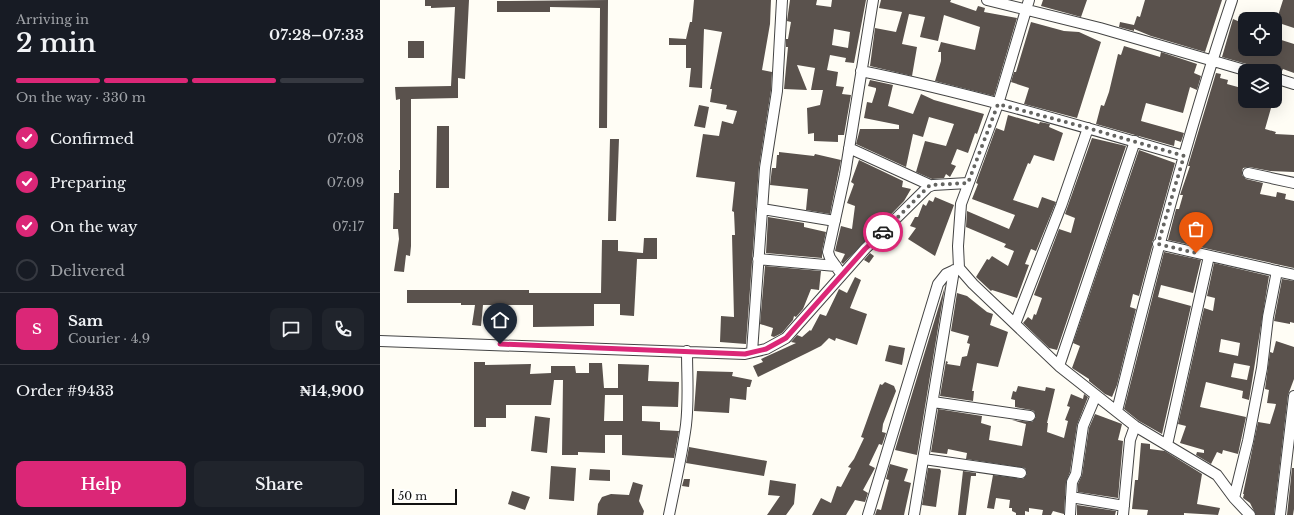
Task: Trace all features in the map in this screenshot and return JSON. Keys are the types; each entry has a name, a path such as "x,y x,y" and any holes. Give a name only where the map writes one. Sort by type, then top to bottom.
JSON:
{"street":[{"path":"752,352 765,168 777,91 782,0"},
{"path":"842,275 828,252 849,148 872,0"},
{"path":"987,0 1028,5 1100,28 1238,68"},
{"path":"1117,411 1158,244 1212,61 1232,0"},
{"path":"914,515 957,269 961,204 998,104 1028,5"},
{"path":"861,71 915,82 1088,128 1184,156"},
{"path":"1282,80 1294,84"},
{"path":"1015,324 1061,206 1088,128"},
{"path":"1059,366 1135,141"},
{"path":"849,148 930,185 968,183"},
{"path":"1248,173 1294,183"},
{"path":"380,340 745,354 766,349 786,338 865,249 930,185"},
{"path":"762,209 835,221"},
{"path":"1158,244 1294,275"},
{"path":"1167,445 1209,256"},
{"path":"758,259 836,266"},
{"path":"957,269 1059,366 1135,426 1217,475 1234,498 1250,515"},
{"path":"868,515 938,284 946,274 957,269"},
{"path":"1234,498 1248,441 1262,368 1268,317 1277,271"},
{"path":"669,515 682,457 686,424 688,396 687,351"},
{"path":"1070,515 1072,482 1076,474 1083,426 1096,395"},
{"path":"1280,515 1294,396"},
{"path":"933,402 1030,416"},
{"path":"1071,497 1124,510 1130,440 1135,426"},
{"path":"924,460 1021,473"}],"building":[{"path":"425,0 469,0 465,79 458,78 458,98 411,99 411,246 410,256 406,255 404,272 394,271 399,239 398,229 393,229 394,193 399,193 400,170 400,99 396,100 395,87 451,86 455,7 431,8 431,6 425,6"},
{"path":"608,0 607,128 599,128 600,8 550,7 550,12 497,12 497,1"},
{"path":"694,0 771,0 770,24 762,70 772,72 771,90 759,167 746,344 720,342 721,316 734,317 732,235 735,235 734,212 732,211 735,182 696,177 703,134 719,136 722,121 733,124 737,111 726,109 727,105 710,102 712,89 710,89 722,32 704,29 702,88 689,87 691,68 686,68 686,45 669,45 669,38 686,39 690,22 692,22"},
{"path":"790,0 817,0 816,5 831,7 832,0 866,0 854,63 845,62 846,58 830,55 827,70 838,72 836,86 844,87 842,94 851,95 844,135 838,135 838,142 814,141 814,133 808,134 807,108 820,105 823,90 811,90 815,68 797,65 807,90 784,89 788,47 786,47 786,39 788,39 791,22 787,21","holes":["834,29 850,32 848,48 832,45"]},
{"path":"881,0 951,0 950,2 976,11 978,6 985,8 984,12 1017,18 994,96 935,81 941,61 941,52 938,52 941,42 975,50 980,27 944,15 938,41 920,37 925,17 909,14 902,44 917,47 912,76 870,66 875,28 896,32 902,12 879,8"},
{"path":"1043,0 1087,0 1081,17 1041,6"},
{"path":"1145,0 1222,0 1205,52 1151,36 1134,29 1134,31 1119,27 1120,22 1134,25 1137,16 1140,17"},
{"path":"1283,0 1294,0 1294,28 1282,24 1282,12 1279,12"},
{"path":"1233,19 1238,21 1238,56 1282,56 1282,40 1294,44 1294,73 1283,69 1282,71 1282,64 1246,64 1222,57"},
{"path":"1031,22 1064,31 1079,32 1101,42 1077,118 1024,104 1029,88 1011,82 1014,72 1016,72"},
{"path":"408,41 424,41 424,58 408,58"},
{"path":"1124,46 1160,57 1161,52 1197,64 1194,73 1201,76 1197,90 1190,87 1183,113 1146,103 1142,117 1141,121 1184,133 1181,142 1175,140 1174,146 1096,124 1101,105 1104,106 1109,92 1118,54 1121,55"},
{"path":"1216,73 1221,74 1220,78 1228,80 1227,84 1238,87 1238,108 1271,108 1265,129 1276,132 1275,134 1294,135 1294,172 1270,171 1249,167 1243,168 1242,175 1246,179 1263,183 1260,194 1276,197 1277,192 1286,194 1285,199 1294,201 1294,268 1168,240 1176,209 1179,209 1183,195 1180,195 1190,166 1188,166"},
{"path":"870,80 893,85 888,106 913,114 921,94 934,100 984,114 968,153 957,149 951,164 956,166 950,177 946,174 944,178 932,179 916,172 925,141 946,146 954,124 929,117 923,137 913,134 906,167 856,144 860,129 899,129 899,125 864,118 867,102 872,103 876,90 876,88 868,86"},
{"path":"699,105 709,107 705,128 694,126"},
{"path":"1008,115 1039,124 1040,122 1050,124 1049,127 1063,133 1054,161 1034,155 1030,164 1028,163 1013,200 1038,208 1042,197 1056,202 1036,251 1031,249 1025,264 1029,265 1017,298 992,290 991,291 976,277 987,259 989,260 992,256 1008,266 1014,251 1004,247 1006,244 966,227 967,211 1009,229 1015,215 972,199 978,184 976,183 996,128 1004,131"},
{"path":"437,126 449,126 449,188 436,188"},
{"path":"1092,138 1126,146 1057,350 1049,348 1023,323 1028,317 1032,320 1034,314 1036,315 1042,298 1034,295 1059,229 1071,233 1075,218 1065,214"},
{"path":"610,139 619,139 616,221 608,221"},
{"path":"1139,150 1175,163 1152,242 1139,296 1133,294 1130,307 1136,309 1117,385 1112,397 1105,394 1089,381 1089,379 1072,368 1080,346 1073,343"},
{"path":"779,152 814,156 815,154 841,160 830,214 806,210 808,189 770,185 772,168 776,168 777,155 779,155"},
{"path":"859,160 903,181 902,187 911,189 904,201 843,264 841,262 845,254 835,251 841,226 852,229 855,206 847,203 854,184 851,182"},
{"path":"935,197 954,205 935,256 908,239 916,228 910,226 915,217 918,217 923,204 926,206 929,200 933,202"},
{"path":"768,217 804,223 804,227 826,232 822,258 766,253"},
{"path":"644,238 657,238 657,259 637,259 634,316 620,315 620,304 594,304 594,326 533,327 533,305 483,305 481,326 472,325 475,305 461,305 461,303 407,303 407,290 529,290 529,293 601,293 602,240 618,240 618,251 643,253"},
{"path":"1164,252 1201,260 1193,293 1161,285 1158,297 1191,306 1162,434 1139,421 1124,409"},
{"path":"870,253 874,256 869,263 864,260"},
{"path":"1214,263 1269,276 1249,400 1242,398 1243,391 1206,382 1200,407 1246,417 1238,454 1223,450 1222,454 1217,452 1211,464 1196,455 1197,452 1204,453 1204,450 1180,443 1186,426 1178,424 1204,308 1213,311 1215,298 1207,296","holes":["1221,339 1240,343 1238,356 1219,352","1234,363 1250,366 1247,380 1231,377"]},
{"path":"765,266 821,271 819,290 811,289 803,309 796,317 794,316 793,320 782,333 774,337 771,336 773,328 760,324"},
{"path":"855,277 861,280 850,308 867,314 857,345 836,338 835,341 829,338 821,346 758,377 753,366 763,362 761,359 796,343 791,342 797,335 802,337 810,330 811,331 820,314 826,316 839,289 847,293"},
{"path":"1282,279 1294,281 1294,323 1290,322 1290,324 1274,321"},
{"path":"945,286 917,455 895,450"},
{"path":"957,293 967,296 987,312 993,314 990,325 1008,332 998,367 977,363 972,391 974,391 973,401 940,396 946,361 948,362 947,364 960,366 962,357 967,356 970,344 967,343 969,336 951,331"},
{"path":"1276,341 1294,347 1294,379 1288,395 1274,515 1256,515 1250,503 1243,498 1243,494 1258,422 1270,424 1276,404 1267,403 1269,390 1265,389 1270,352 1273,353"},
{"path":"889,345 905,348 902,365 885,361"},
{"path":"474,362 485,362 485,365 531,364 530,374 551,373 551,366 575,366 576,373 589,373 589,363 602,363 604,388 618,388 618,364 649,365 648,381 679,382 678,407 642,406 642,421 660,422 660,430 679,431 674,458 622,455 622,435 605,435 605,453 578,452 578,455 562,455 563,380 554,380 551,405 506,405 506,418 486,418 486,427 474,427","holes":["605,395 623,395 623,421 604,421"]},
{"path":"697,371 733,372 732,376 752,380 750,387 747,387 746,400 730,398 729,413 694,411"},
{"path":"885,382 894,386 896,391 883,424 882,432 886,433 882,445 879,444 869,465 875,468 863,490 868,493 865,502 855,500 846,515 812,515 821,498 831,503 837,486 841,487 851,468 848,467 854,459 864,438 861,437 880,384 882,385"},
{"path":"1018,386 1045,391 1046,387 1055,389 1047,423 1047,432 1064,438 1068,421 1065,420 1070,407 1067,406 1071,394 1083,399 1084,394 1088,397 1077,425 1070,472 1066,482 1064,514 1053,511 1051,515 1042,515 1043,510 1029,508 1029,512 1025,511 1025,515 1016,515 1016,513 1012,511 1012,508 1009,508 1010,500 996,498 994,509 987,508 993,475 1023,479 1027,474 1025,468 966,459 967,453 948,449 947,454 931,452 938,409 982,416 981,423 991,426 989,440 1022,446 1026,424 1012,420 1032,422 1036,417 1034,411 1015,407 1015,400 1011,399 1013,391 1016,392"},
{"path":"1095,414 1122,424 1118,440 1123,441 1118,498 1078,492 1078,484 1082,475 1089,428"},
{"path":"535,416 550,418 547,453 531,451"},
{"path":"1141,443 1150,444 1150,449 1165,451 1202,474 1197,504 1220,508 1218,515 1184,513 1184,515 1147,515 1148,510 1132,509 1135,480 1138,480"},
{"path":"689,447 767,461 764,476 686,463"},
{"path":"890,464 908,469 904,481 911,483 904,515 875,515 877,509 881,510 889,480 886,479"},
{"path":"551,466 576,468 574,501 549,499"},
{"path":"928,468 940,469 941,471 936,507 922,505"},
{"path":"1292,468 1294,468 1294,509 1293,515 1287,515"},
{"path":"590,469 610,470 610,481 589,480"},
{"path":"963,471 976,473 976,476 971,476 966,515 958,515"},
{"path":"684,479 690,479 689,487 682,486"},
{"path":"770,480 796,484 794,504 786,515 767,515 780,496 768,495"},
{"path":"633,482 643,485 639,501 644,511 643,515 597,515 598,504 602,497 611,494 629,495"},
{"path":"512,491 530,497 525,510 508,504"},
{"path":"1077,505 1116,511 1115,515 1077,515"}],"way so far":[{"path":"883,232 899,218 930,185 968,183 998,104 1184,156 1158,244 1196,253"}],"route":[{"path":"500,344 745,354 766,349 786,338 865,249 883,232"}]}
